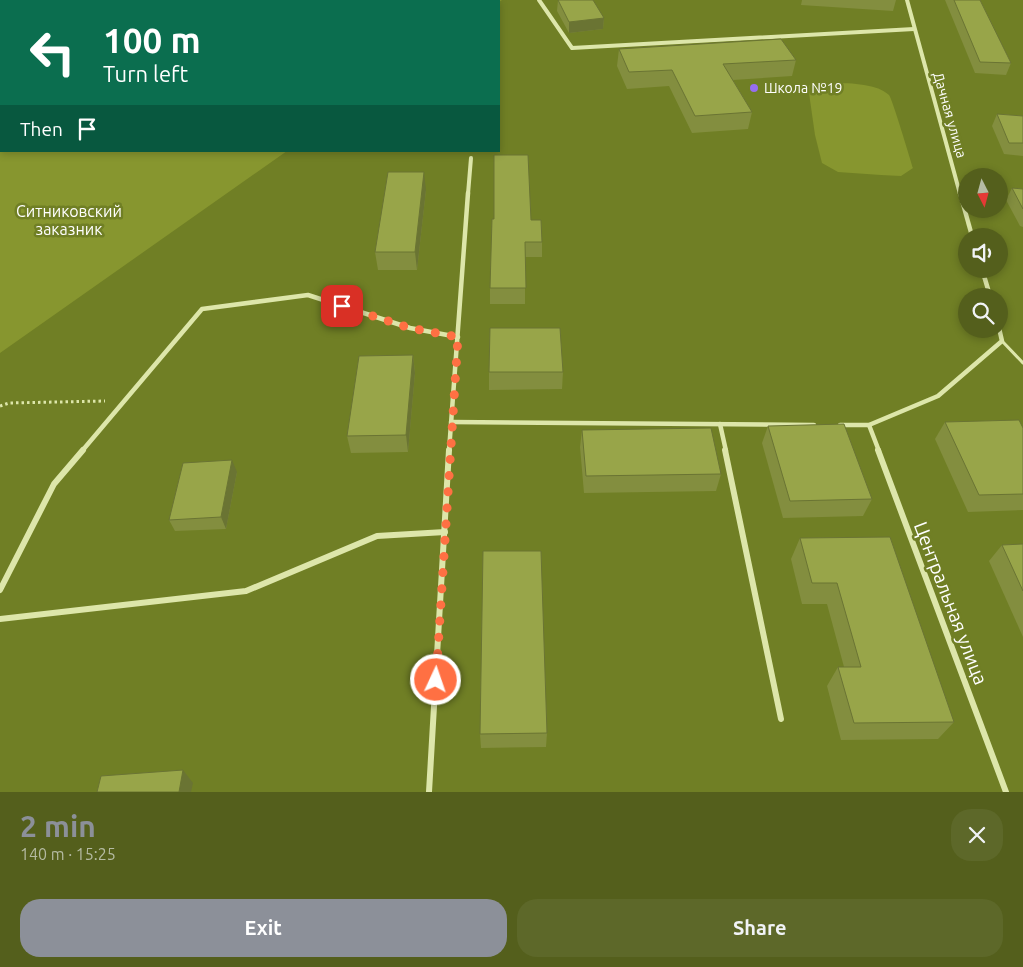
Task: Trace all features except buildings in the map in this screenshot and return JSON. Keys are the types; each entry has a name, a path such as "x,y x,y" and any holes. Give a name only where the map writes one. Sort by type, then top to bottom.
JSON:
{"street":[{"path":"539,0 572,48 914,29"},
{"name":"Дачная улица","path":"907,0 970,228"},
{"path":"429,792 451,422 471,158"},
{"path":"0,590 54,484 202,309 308,294 410,328 458,337"},
{"path":"829,425 869,426 938,396 1002,341 1001,338"},
{"path":"451,422 819,425"},
{"path":"720,424 781,719"},
{"name":"Центральная улица","path":"869,426 1006,792"},
{"path":"0,619 246,591 377,536 445,532"}],"lane":[{"path":"1002,341 1023,363"}],"path":[{"path":"0,406 9,403 125,400"}],"green space":[{"path":"818,83 865,85 883,90 889,95 913,168 901,176 881,175 838,172 822,163 815,135 808,86"},
{"name":"Ситниковский заказник","path":"0,152 286,152 0,353"}],"place":[{"name":"Школа №19","path":"754,88"}],"route":[{"path":"342,306 410,328 458,337 451,422 436,680"}]}
